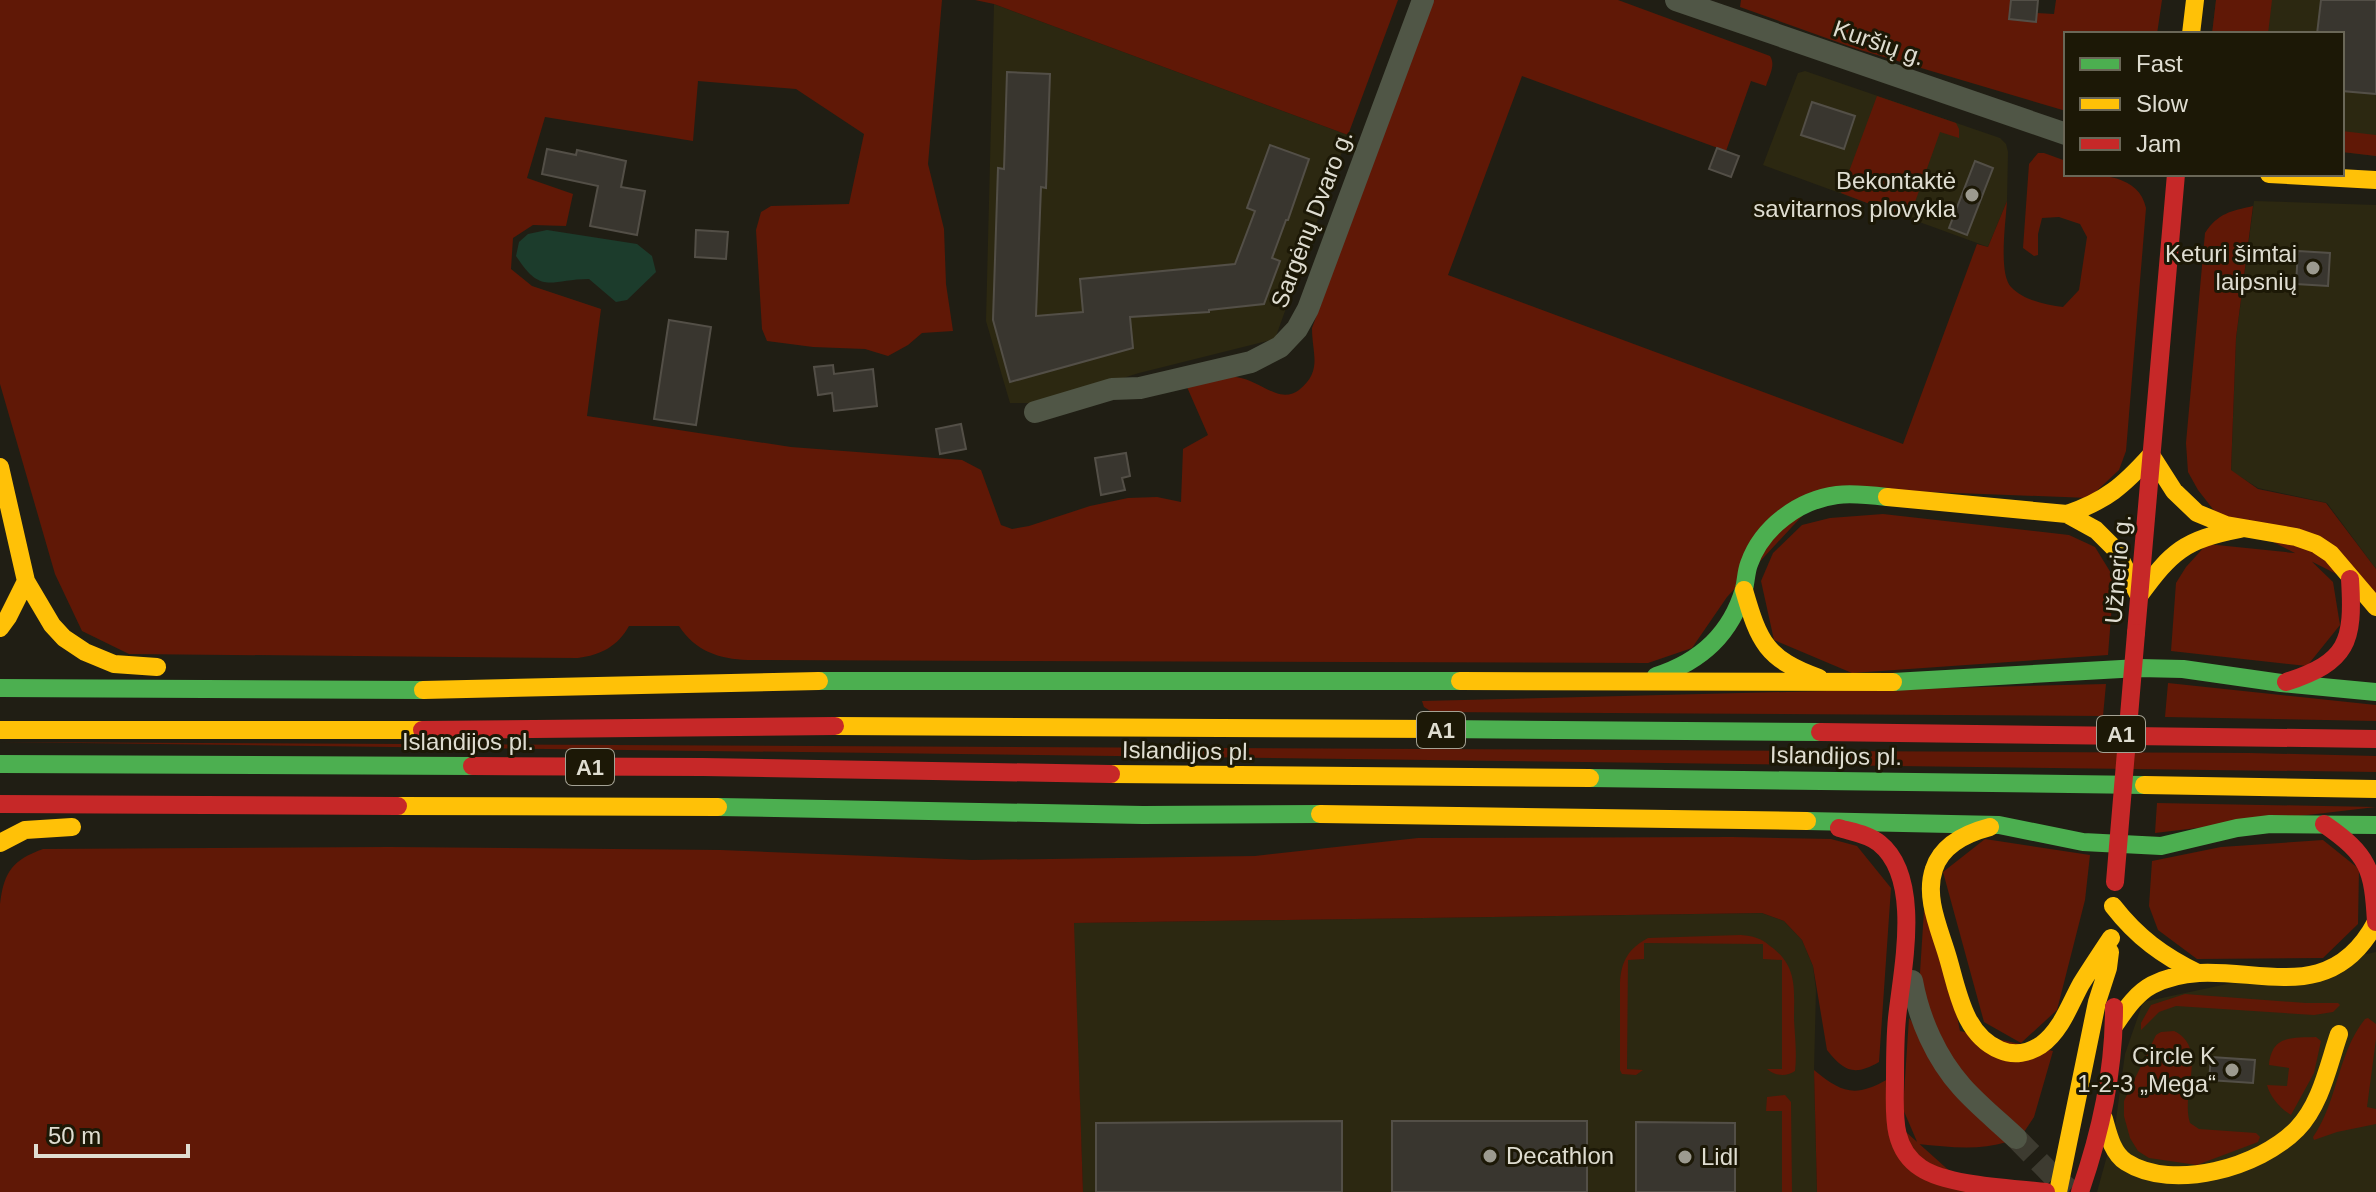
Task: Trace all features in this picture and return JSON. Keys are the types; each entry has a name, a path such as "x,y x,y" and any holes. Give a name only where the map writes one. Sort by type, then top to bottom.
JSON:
{"main road":[{"path":"2191,32 2195,0"},
{"name":"Užnerio g.","path":"2058,1192 2097,1002 2108,968 2176,176"},
{"path":"2305,176 2376,180"},
{"path":"1636,681 1676,671 1706,653 1727,625 1744,590 1749,565 1762,538 1783,517 1808,502 1836,495 1868,495 2067,514 2095,506 2119,491 2151,455 2171,490 2190,510 2210,521 2240,529 2303,538 2324,548 2376,607"},
{"path":"0,467 26,581 52,625 64,638 85,652 114,664 174,668"},
{"path":"2067,514 2096,530 2116,550 2139,596 2165,561 2187,541 2240,529"},
{"path":"2281,683 2312,675 2334,661 2348,640 2353,615 2350,579"},
{"path":"0,628 26,581"},
{"path":"1744,590 1754,624 1769,651 1793,670 1835,683"},
{"path":"0,688 461,690 820,681 1835,683 2139,668 2183,669 2376,692"},
{"path":"538,669 716,672 820,681"},
{"path":"763,700 820,681"},
{"path":"461,690 613,704"},
{"path":"676,719 727,712 851,726"},
{"name":"Islandijos pl.","path":"0,730 676,719 851,726 2031,733 2376,739"},
{"name":"Islandijos pl.","path":"0,764 703,767 2376,789"},
{"path":"957,790 1179,775"},
{"path":"703,807 909,793"},
{"path":"0,804 703,807 1143,815 1406,814 1999,825 2083,842 2161,846 2237,828 2270,824 2376,825"},
{"path":"1005,830 1143,815"},
{"path":"1820,822 1859,834 1883,846 1897,870 1905,896 1905,941 1896,1021 1894,1116 1897,1138 1908,1157 1924,1171 1942,1177 2046,1192"},
{"path":"2114,1026 2135,999 2150,986 2167,978 2198,973 2304,978 2349,958 2367,941 2376,922 2374,884 2367,859 2350,841 2324,824"},
{"path":"1999,825 1976,830 1943,851 1934,869 1931,888 1933,908 1964,1011 1976,1033 1992,1047 2007,1054 2023,1053 2040,1045 2059,1026 2111,938"},
{"path":"0,843 25,829 95,827"},
{"path":"2113,906 2151,949 2198,973"},
{"name":"Užnerio g.","path":"2080,1192 2104,1119 2114,1026 2108,968"},
{"path":"2104,1119 2112,1146 2124,1162 2155,1178 2181,1181 2240,1168 2264,1155 2299,1128 2319,1095 2339,1034"}],"street":[{"name":"Sargėnų Dvaro g.","path":"1035,412 1112,389 1140,388 1251,362 1280,347 1297,329 1308,309 1423,0"},
{"name":"Kuršių g.","path":"1676,0 2064,133"},
{"path":"1905,941 1916,1004 1942,1060 1962,1087 2016,1138"}],"shaded area":[{"path":"0,0 942,0 928,164 944,229 946,284 953,331 922,333 888,356 865,349 767,341 762,329 756,230 761,212 771,206 849,204 864,134 796,89 698,81 693,141 545,117 527,178 573,194 566,226 533,225 513,238 511,269 532,286 601,309 587,416 791,447 962,460 981,470 1001,525 1012,529 1128,498 1157,497 1181,502 1183,449 1208,435 1187,387 1236,377 1285,395 1297,392 1306,383 1314,369 1312,328 1433,0 1618,0 1770,56 1772,67 1766,86 1751,81 1726,151 1522,76 1448,275 1903,444 1977,244 1988,247 2007,201 2004,259 2011,287 2028,299 2063,307 2079,290 2087,237 2080,224 2059,217 2042,218 2038,255 2034,256 2023,248 2029,164 2038,153 2064,160 2064,176 2102,176 2125,182 2142,196 2146,208 2126,451 2119,470 2089,498 1828,488 1727,597 1692,648 1648,663 748,660 709,652 692,642 679,626 629,626 620,639 608,648 578,658 129,654 82,631 55,574 0,384"},
{"path":"975,0 1398,0 1348,135 994,4"},
{"path":"1741,0 2011,0 2009,19 2037,13 2054,14 2056,0 2162,0 2157,32 2064,32 2064,110 1857,49 1740,7"},
{"path":"2216,0 2376,0 2376,156 2344,152 2344,32 2212,32"},
{"path":"2216,0 2272,0 2268,32 2212,32"},
{"path":"994,4 1348,135 1275,339 1139,373 1043,403 1010,403 986,321"},
{"path":"1805,71 2000,138 2008,152 2007,201 1988,247 1763,165 1798,73"},
{"path":"1877,96 1956,123 1959,129 1959,138 1940,132 1909,219 1841,193"},
{"path":"2344,131 2376,135 2376,156 2344,152"},
{"path":"2254,201 2376,205 2376,569 2327,503 2258,488 2231,471 2236,338"},
{"path":"2253,206 2236,338 2231,470 2258,489 2326,503 2376,569 2376,594 2216,513 2188,472 2186,443 2205,233 2226,214"},
{"path":"547,230 637,244 652,256 656,272 627,300 616,302 589,279 540,281 516,256 519,242 528,234"},
{"path":"1883,514 2069,535 2095,547 2114,578 2108,655 1852,673 1774,640 1761,581 1773,553 1802,525 1830,518"},
{"path":"2207,544 2304,554 2333,582 2340,625 2307,666 2171,651 2176,583"},
{"path":"2168,683 2376,705 2376,721 2165,717"},
{"path":"2106,684 2103,716 1432,712 1424,707 1422,701"},
{"path":"0,742 2250,753 2376,756 2376,772"},
{"path":"2157,803 2376,807 2155,833"},
{"path":"1418,838 1831,839 1857,846 1891,888 1879,1062 1863,1069 1850,1070 1827,1050 1813,966 1802,940 1784,921 1762,913 1074,923 1083,1192 0,1192 0,904 4,883 12,868 43,849 389,847 721,850 972,860 1255,856"},
{"path":"1985,839 2090,855 2085,900 2057,1010 2021,1043 1984,1022 1943,872"},
{"path":"2323,840 2359,869 2358,924 2323,958 2197,959 2158,930 2149,906 2152,861 2221,847"},
{"path":"1927,864 1960,1031 2053,1051 2034,1117 2024,1132 1978,1093 1934,1034 1919,988"},
{"path":"1762,913 1784,921 1802,940 1813,966 1816,990 1817,1192 1083,1192 1073,923"},
{"path":"1741,935 1767,943 1786,962 1790,970 1794,988 1795,1071 1781,1075 1767,1069 1782,1069 1782,960 1763,959 1763,944 1644,943 1644,959 1628,960 1627,1069 1643,1070 1636,1075 1622,1074 1620,983 1624,962 1631,951 1648,938"},
{"path":"2376,952 2376,1192 2097,1192 2115,1127 2125,1054 2143,1002"},
{"path":"2185,994 2340,1005 2333,1012 2314,1015 2176,1006 2159,1012 2141,1030 2141,1023 2151,1005"},
{"path":"1909,1018 2007,1142 1974,1147 1918,1144 1903,1109"},
{"path":"2368,1018 2376,1024 2376,1039 2367,1107 2376,1109 2376,1124 2314,1140 2349,1047"},
{"path":"2174,1031 2190,1048 2192,1059 2188,1098 2190,1123 2199,1129 2256,1133 2260,1137 2258,1142 2197,1165 2149,1158 2138,1151 2130,1138 2124,1116 2124,1101 2156,1035"},
{"path":"2316,1037 2321,1041 2314,1073 2291,1115 2276,1102 2268,1089 2267,1085 2287,1086 2289,1068 2269,1065 2271,1055 2284,1040"},
{"path":"1814,1070 1841,1088 1857,1091 1888,1079 1887,1115 1973,1192 1817,1192"},
{"path":"1785,1095 1791,1102 1792,1192 1782,1192 1782,1111 1766,1111 1767,1097"}],"building":[{"path":"2011,0 2038,0 2036,22 2009,19"},
{"path":"2321,0 2376,0 2376,94 2344,91 2344,32 2317,32"},
{"path":"1007,72 1050,74 1046,188 1041,187 1036,316 1083,312 1080,279 1235,264 1255,211 1247,208 1270,145 1309,159 1272,258 1280,261 1264,304 1209,312 1130,317 1133,348 1010,382 993,320 998,168 1004,169"},
{"path":"1812,102 1855,116 1844,149 1801,135"},
{"path":"1717,148 1739,156 1731,177 1709,169"},
{"path":"547,149 576,155 577,150 626,161 621,187 645,191 637,235 590,226 598,186 542,174"},
{"name":"Bekontaktė savitarnos plovykla","path":"1975,161 1993,168 1967,235 1949,228"},
{"path":"696,230 728,232 726,259 695,257"},
{"name":"Keturi šimtai laipsnių","path":"2298,251 2330,253 2328,286 2296,284"},
{"path":"669,320 711,327 696,425 654,419"},
{"path":"833,365 834,374 873,369 877,406 834,411 832,393 818,395 814,367"},
{"path":"961,424 966,449 940,454 936,429"},
{"path":"1126,453 1130,476 1122,478 1125,490 1101,495 1095,458"},
{"path":"2211,1057 2255,1060 2253,1083 2209,1080"},
{"path":"1342,1121 1342,1192 1096,1192 1096,1123"},
{"name":"Decathlon","path":"1392,1121 1587,1121 1587,1192 1392,1192"},
{"name":"Lidl","path":"1636,1122 1735,1123 1735,1192 1636,1192"}],"tunnel":[{"path":"2016,1138 2070,1190"}],"traffic: fast":[{"path":"1656,676 1700,654 1722,633 1738,605 1755,551 1763,538 1784,518 1809,503 1837,495 1887,497"},
{"path":"1893,682 2139,668 2183,669 2376,692"},
{"path":"819,681 1460,681"},
{"path":"0,688 423,690"},
{"path":"1439,729 1820,732"},
{"path":"0,764 472,766"},
{"path":"1590,778 2144,785"},
{"path":"718,807 1143,815 1320,814"},
{"path":"1807,821 1999,825 2083,842 2161,846 2237,828 2270,824 2376,825"}],"traffic: slow":[{"path":"2191,32 2195,0"},
{"path":"2305,176 2376,180"},
{"path":"2067,514 2093,504 2114,491 2151,455 2174,491 2197,513 2226,525 2296,537 2316,544 2331,554 2376,607"},
{"path":"0,467 26,581 52,625 64,638 85,652 114,664 157,667"},
{"path":"1887,497 2067,514 2096,530 2116,550 2139,596 2161,568 2181,550 2205,538 2240,529"},
{"path":"0,628 26,581"},
{"path":"1744,590 1760,636 1767,646 1787,664 1819,678"},
{"path":"423,690 819,681"},
{"path":"1460,681 1893,682"},
{"path":"835,726 1439,729"},
{"path":"0,730 422,730"},
{"path":"1111,774 1590,778"},
{"path":"2144,785 2376,789"},
{"path":"398,806 718,807"},
{"path":"1320,814 1807,821"},
{"path":"0,843 25,830 72,827"},
{"path":"1990,827 1964,836 1949,846 1938,860 1931,880 1934,914 1959,998 1978,1034 2005,1052 2021,1053 2041,1045 2060,1025 2081,984 2111,938"},
{"path":"2113,906 2151,945 2198,973"},
{"path":"2114,1026 2140,993 2152,985 2181,975 2301,976 2329,969 2354,952 2376,922"},
{"path":"2058,1192 2110,952"},
{"path":"2104,1119 2117,1153 2126,1162 2145,1171 2191,1175 2239,1164 2281,1143 2305,1119 2323,1084 2339,1034"}],"traffic: jam":[{"path":"2136,633 2176,176"},
{"path":"2286,682 2323,666 2343,647 2350,619 2350,579"},
{"path":"2115,882 2136,633"},
{"path":"422,730 835,726"},
{"path":"1820,732 2376,739"},
{"path":"472,766 1111,774"},
{"path":"0,804 398,806"},
{"path":"2324,824 2351,845 2366,865 2373,889 2376,922"},
{"path":"1839,828 1865,835 1879,843 1893,859 1901,878 1906,926 1896,1026 1895,1104 1896,1128 1904,1150 1921,1168 1947,1179 2046,1192"},
{"path":"2080,1192 2105,1101 2112,1055 2114,1007"}],"place":[{"name":"Bekontaktė savitarnos plovykla","path":"1972,195"},
{"name":"Keturi šimtai laipsnių","path":"2313,268"},
{"name":"Circle K 1-2-3 „Mega“","path":"2232,1070"},
{"name":"Decathlon","path":"1490,1156"},
{"name":"Lidl","path":"1685,1157"}]}
